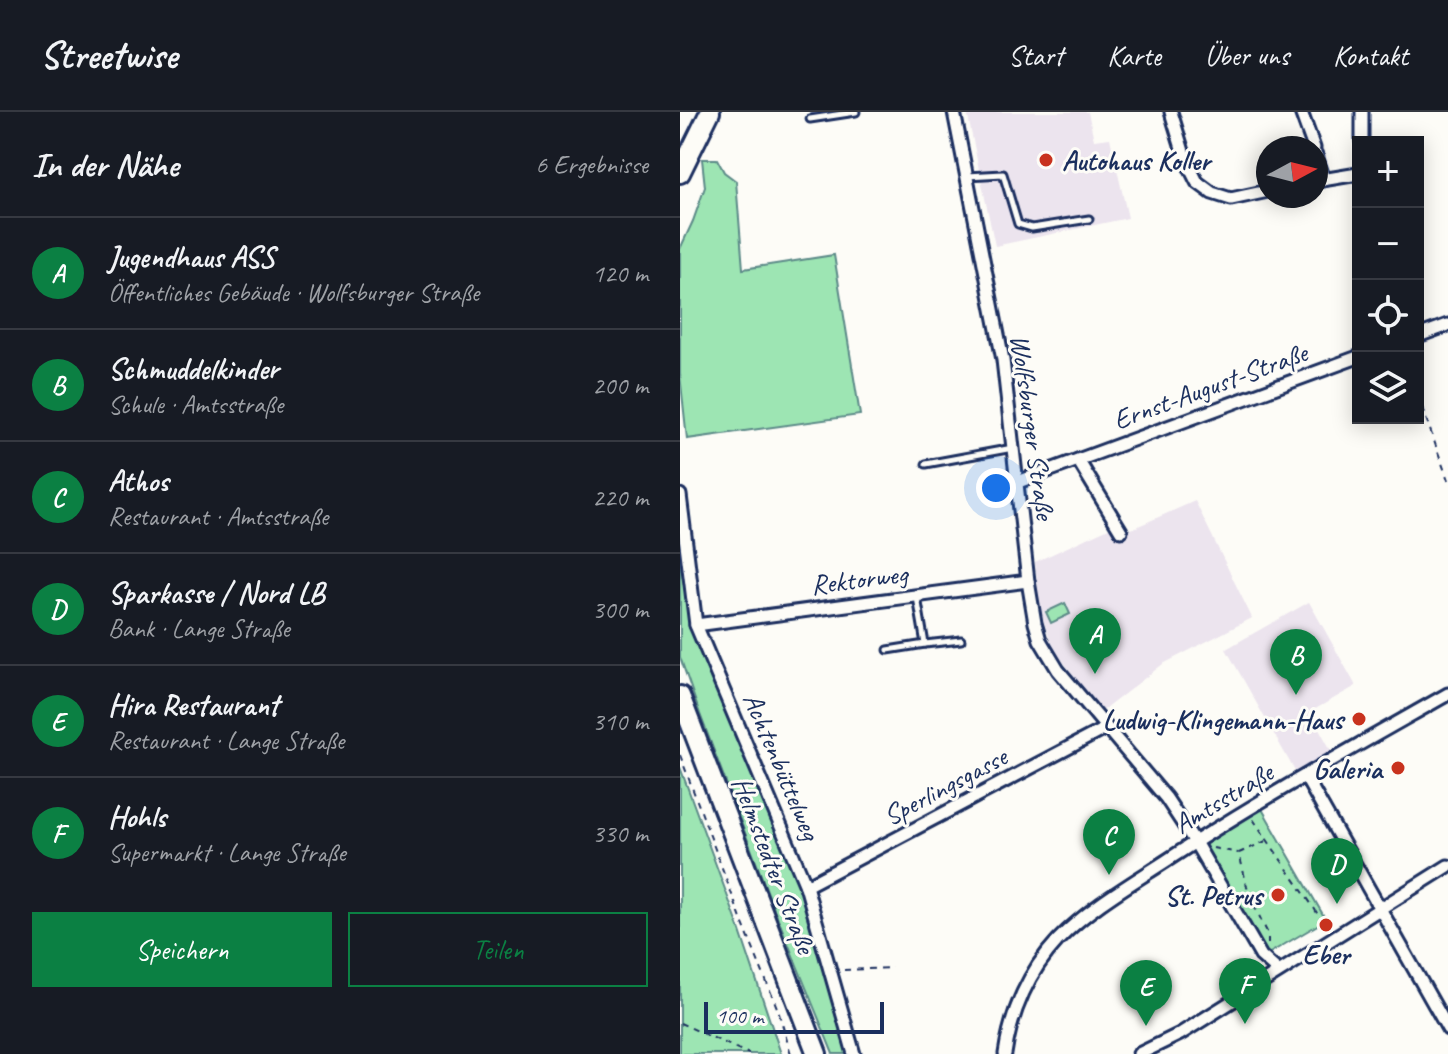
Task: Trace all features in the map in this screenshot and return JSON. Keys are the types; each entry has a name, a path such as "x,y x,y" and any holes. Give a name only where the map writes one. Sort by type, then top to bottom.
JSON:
{"main road":[{"path":"680,173 710,112"},
{"name":"Helmstedter Straße","path":"680,696 817,1054"}],"street":[{"name":"Wolfsburger Straße","path":"954,112 1003,360 1028,581 1040,640 1049,657 1166,798 1261,956 1278,971"},
{"path":"1171,112 1185,158 1197,182 1212,193 1231,199 1256,194"},
{"path":"1301,112 1310,136"},
{"path":"1362,112 1362,136"},
{"path":"1328,180 1352,175"},
{"path":"1424,334 1448,325"},
{"name":"Ernst-August-Straße","path":"1018,482 1352,359"},
{"path":"1078,460 1121,531"},
{"name":"Achtenbüttelweg","path":"680,495 696,625 806,886 854,1054"},
{"name":"Rektorweg","path":"696,625 1028,581"},
{"name":"Amtsstraße","path":"1005,1054 1017,1006 1037,966 1056,942 1091,912 1195,842 1448,694"},
{"name":"Sperlingsgasse","path":"806,886 1106,728"},
{"path":"1305,776 1448,1029"},
{"path":"1139,1054 1180,1034 1448,866"}],"lane":[{"path":"810,119 856,112"},
{"path":"966,176 1003,174 1018,224 1032,228 1089,219"},
{"path":"926,464 1014,448"},
{"path":"917,596 925,644"},
{"path":"888,650 961,640"}],"path":[{"path":"1424,413 1448,480"},
{"path":"680,755 778,1010 791,1054"},
{"path":"1247,811 1331,938"},
{"path":"1213,848 1239,853 1267,840"},
{"path":"1213,857 1216,844"},
{"path":"1239,853 1249,895 1268,934 1267,949 1260,937"},
{"path":"831,971 892,968"},
{"path":"680,1023 749,1054"}],"shaded area":[{"name":"Autohaus Koller","path":"967,112 1088,112 1094,140 1110,138 1128,218 995,246"},
{"path":"1195,501 1252,618 1163,664 1101,712 1053,648 1040,611 1035,562 1113,526 1118,535"},
{"path":"1309,602 1356,686 1310,712 1332,752 1296,773 1226,649"}],"green space":[{"path":"702,159 717,159 724,172 736,181 743,269 834,255 860,415 687,439 680,374 680,249 705,187"},
{"path":"680,540 690,626 804,892 852,1054 833,1054 772,904 680,657"},
{"path":"1065,603 1070,614 1051,623 1046,612"},
{"path":"680,767 737,922 781,1054 680,1054"},
{"path":"1258,802 1326,920 1268,954 1195,842"}],"place":[{"name":"Autohaus Koller","path":"1046,160"},
{"name":"Jugendhaus ASS","path":"1095,674"},
{"name":"Schmuddelkinder","path":"1296,695"},
{"name":"Ludwig-Klingemann-Haus","path":"1359,719"},
{"name":"Galeria","path":"1398,768"},
{"name":"Athos","path":"1109,875"},
{"name":"St. Petrus","path":"1278,895"},
{"name":"Sparkasse / Nord LB","path":"1337,904"},
{"name":"Eber","path":"1326,925"},
{"name":"Hohls","path":"1245,1024"},
{"name":"Hira Restaurant","path":"1146,1026"}]}
